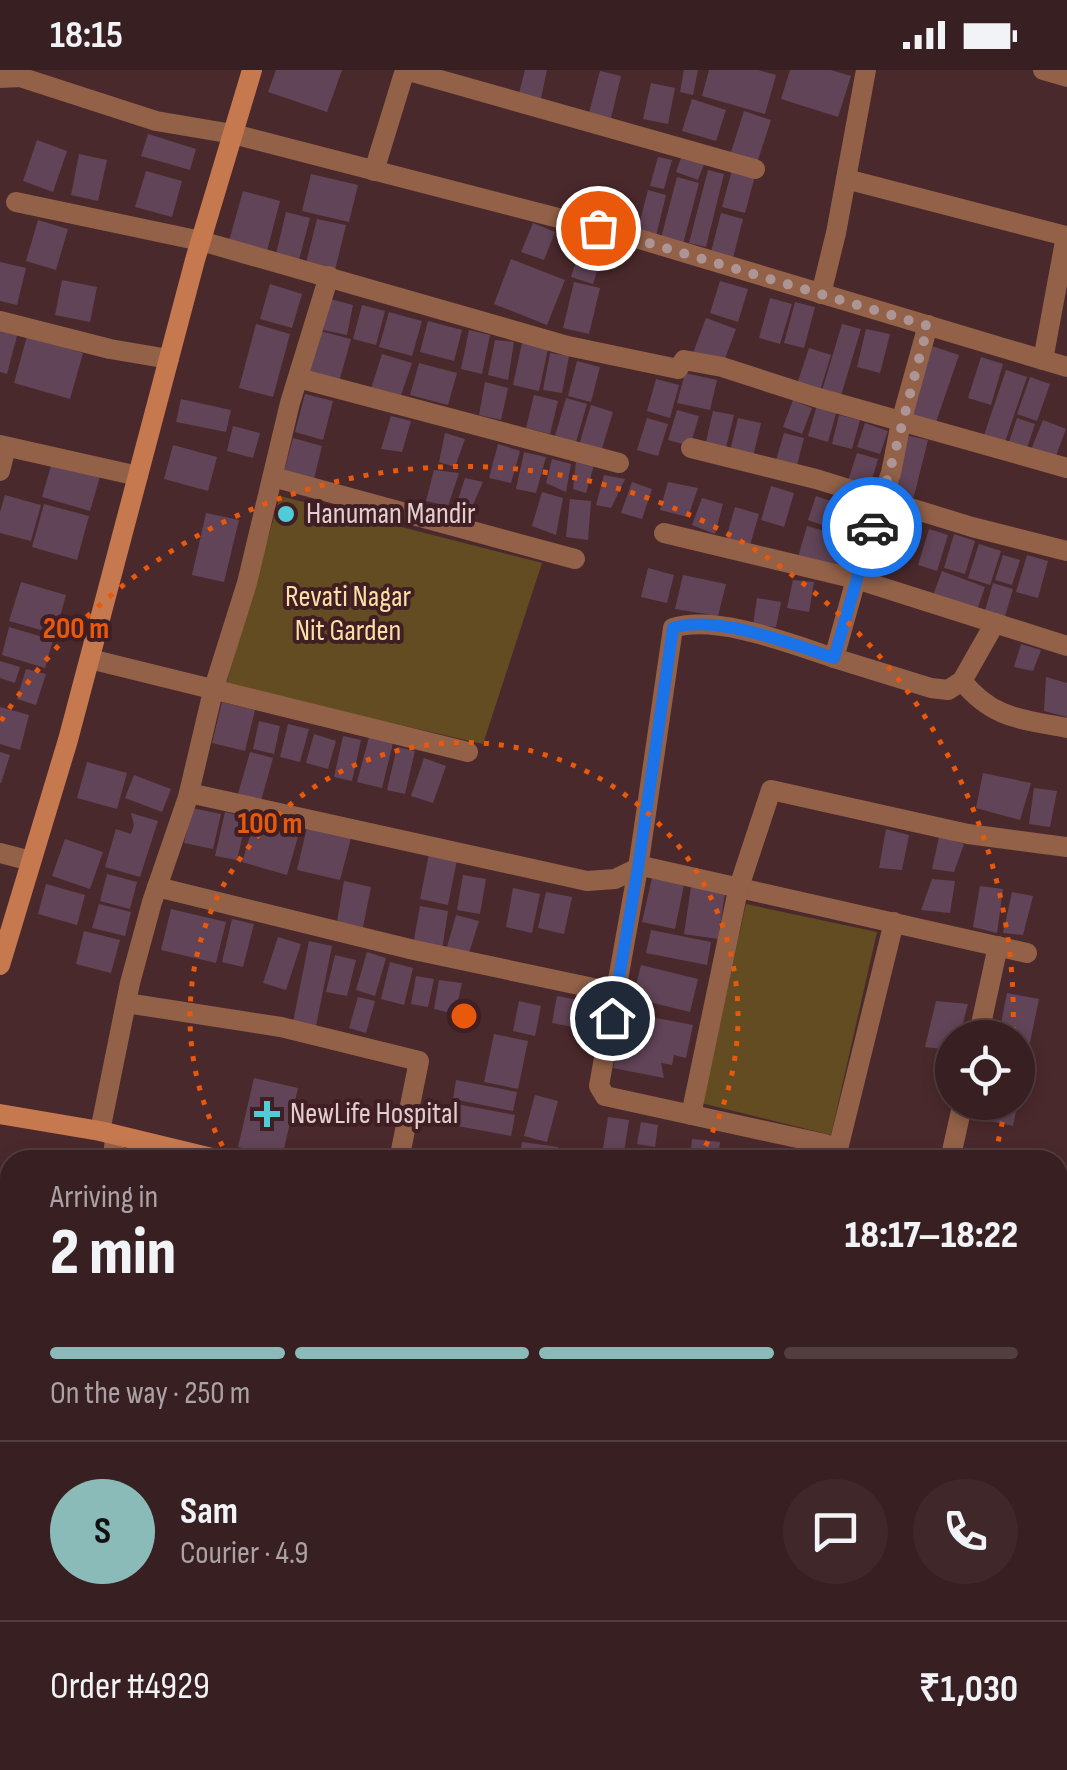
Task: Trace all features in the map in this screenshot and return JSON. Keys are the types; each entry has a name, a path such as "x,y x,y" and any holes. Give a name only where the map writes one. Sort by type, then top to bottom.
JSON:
{"street":[{"path":"0,965 3,942 90,659 201,241 252,70"},
{"path":"374,171 405,70 756,169"},
{"path":"821,294 866,70"},
{"path":"1043,70 1067,77"},
{"path":"7,75 156,121 233,134 636,238 1067,367"},
{"path":"846,179 1067,235 1043,360"},
{"path":"16,202 201,241 568,346 678,369 684,360 722,367 1067,468"},
{"path":"111,1150 108,1133 126,1004 157,886 189,793 213,691 248,583 298,378 329,276"},
{"path":"0,321 110,349 169,359"},
{"path":"834,658 892,473 901,422 928,326"},
{"path":"298,378 619,464"},
{"path":"0,471 3,446 138,476"},
{"path":"691,448 1067,552"},
{"path":"273,477 575,559"},
{"path":"664,533 856,578 1067,646"},
{"path":"828,1150 800,1137 605,1096 600,1086 638,868 673,628 689,623 742,631 948,690 962,680 995,623"},
{"path":"90,659 468,752"},
{"path":"962,680 987,708 1006,716 1067,728"},
{"path":"691,1115 738,890 771,790 968,834 1067,847"},
{"path":"189,793 587,881 615,878 638,868 1026,953"},
{"path":"0,853 31,861"},
{"path":"157,886 414,950 618,993"},
{"path":"840,1150 894,922"},
{"path":"982,1020 998,946"},
{"path":"126,1004 281,1026 419,1060 401,1150"},
{"path":"0,1114 179,1150"},
{"path":"952,1150 959,1120"}],"green space":[{"name":"Revati Nagar Nit Garden","path":"280,496 542,563 483,744 226,685"},
{"path":"746,904 877,932 831,1135 701,1103"}],"building":[{"path":"276,70 342,70 327,112 268,92"},
{"path":"525,70 547,70 540,103 518,97"},
{"path":"684,70 698,70 693,95 680,92"},
{"path":"709,70 758,70 776,75 765,114 702,96"},
{"path":"790,70 831,70 851,76 838,117 781,99"},
{"path":"600,71 621,76 611,118 589,113"},
{"path":"651,83 675,88 668,124 643,119"},
{"path":"692,99 726,110 716,141 682,131"},
{"path":"744,111 771,120 758,160 731,152"},
{"path":"148,134 196,149 190,170 141,156"},
{"path":"37,140 67,151 53,192 23,181"},
{"path":"79,154 107,160 98,201 71,195"},
{"path":"682,155 704,164 698,180 676,172"},
{"path":"658,157 672,160 664,189 650,186"},
{"path":"708,170 724,174 706,247 689,243"},
{"path":"732,170 755,176 745,213 722,207"},
{"path":"146,171 182,181 172,217 135,207"},
{"path":"311,174 358,185 349,222 302,211"},
{"path":"677,177 699,183 683,244 661,238"},
{"path":"648,190 666,195 656,236 637,232"},
{"path":"243,191 280,201 267,251 229,241"},
{"path":"286,212 310,218 299,260 276,254"},
{"path":"721,213 743,219 733,258 711,252"},
{"path":"317,219 346,225 335,270 306,263"},
{"path":"38,220 68,229 56,270 26,261"},
{"path":"533,223 555,232 544,260 521,252"},
{"path":"583,239 605,246 593,284 571,277"},
{"path":"511,259 565,280 547,325 494,304"},
{"path":"0,262 26,268 17,305 0,301"},
{"path":"62,280 97,287 90,322 55,315"},
{"path":"720,281 748,289 738,322 710,313"},
{"path":"574,282 600,288 589,334 563,328"},
{"path":"270,284 302,294 292,328 260,319"},
{"path":"770,298 792,304 780,344 759,338"},
{"path":"330,299 353,305 347,335 323,330"},
{"path":"795,302 815,307 804,348 784,343"},
{"path":"362,305 385,311 376,345 353,339"},
{"path":"389,312 422,321 412,356 379,347"},
{"path":"706,318 736,329 723,364 693,353"},
{"path":"428,321 462,330 454,361 420,352"},
{"path":"256,324 290,334 273,397 239,388"},
{"path":"842,324 861,329 840,399 821,394"},
{"path":"0,327 18,332 7,374 0,372"},
{"path":"866,329 890,334 880,373 857,367"},
{"path":"469,330 490,335 482,374 461,369"},
{"path":"320,331 351,339 339,382 307,373"},
{"path":"27,336 83,353 70,399 14,383"},
{"path":"495,340 514,342 508,380 488,375"},
{"path":"522,343 548,349 539,391 513,385"},
{"path":"932,346 959,355 934,428 907,418"},
{"path":"809,348 831,355 819,394 796,387"},
{"path":"550,353 569,356 562,393 543,390"},
{"path":"382,354 412,363 399,401 370,392"},
{"path":"981,357 1003,364 991,405 968,398"},
{"path":"577,361 600,367 591,402 568,396"},
{"path":"419,363 457,373 448,405 410,395"},
{"path":"1006,370 1027,377 1004,445 983,438"},
{"path":"685,373 717,380 710,410 677,403"},
{"path":"1030,377 1050,384 1037,421 1017,414"},
{"path":"656,379 679,385 670,418 647,411"},
{"path":"485,382 508,388 501,420 479,415"},
{"path":"305,394 333,401 323,440 295,432"},
{"path":"534,395 558,401 550,434 526,428"},
{"path":"566,398 587,404 576,442 555,436"},
{"path":"181,399 231,410 226,432 176,422"},
{"path":"793,400 812,408 802,434 783,427"},
{"path":"591,405 613,412 601,452 579,445"},
{"path":"817,405 837,410 828,442 808,436"},
{"path":"677,410 699,416 690,446 668,440"},
{"path":"713,411 734,415 725,451 705,446"},
{"path":"839,415 860,420 852,449 832,444"},
{"path":"391,416 411,421 402,452 381,449"},
{"path":"647,418 668,424 658,456 637,450"},
{"path":"738,418 761,423 753,457 730,451"},
{"path":"1017,418 1035,424 1026,451 1008,445"},
{"path":"1043,420 1066,429 1054,461 1030,452"},
{"path":"865,423 888,431 880,454 857,447"},
{"path":"233,426 260,433 253,458 227,451"},
{"path":"445,433 465,439 455,467 439,462"},
{"path":"784,433 804,438 796,469 775,464"},
{"path":"905,435 928,440 913,500 890,494"},
{"path":"293,438 322,446 314,479 284,472"},
{"path":"498,444 520,451 511,483 489,478"},
{"path":"173,445 217,457 208,491 164,479"},
{"path":"524,452 546,457 536,493 516,489"},
{"path":"857,453 878,459 869,490 847,484"},
{"path":"53,459 101,473 90,511 42,497"},
{"path":"552,459 571,464 566,492 546,483"},
{"path":"576,461 594,465 586,493 573,489"},
{"path":"434,470 459,473 448,506 426,501"},
{"path":"604,475 625,479 611,508 596,505"},
{"path":"465,478 483,482 472,507 456,506"},
{"path":"632,482 652,489 642,519 621,513"},
{"path":"668,482 698,488 688,517 660,510"},
{"path":"771,486 794,493 784,527 761,520"},
{"path":"542,492 563,498 556,535 532,526"},
{"path":"5,495 41,505 31,541 0,533"},
{"path":"816,496 842,505 834,529 808,520"},
{"path":"702,498 723,504 715,534 692,525"},
{"path":"570,499 591,501 588,540 566,537"},
{"path":"44,504 89,516 77,560 32,547"},
{"path":"735,507 759,514 749,549 725,542"},
{"path":"206,513 239,520 224,582 192,575"},
{"path":"884,515 906,524 894,555 872,546"},
{"path":"807,526 860,541 851,572 798,557"},
{"path":"929,529 948,535 937,571 918,565"},
{"path":"954,534 975,541 965,574 944,568"},
{"path":"979,544 1001,551 990,585 968,578"},
{"path":"1003,555 1020,560 1012,585 995,580"},
{"path":"1027,555 1048,561 1038,598 1016,592"},
{"path":"648,568 674,575 667,603 641,597"},
{"path":"942,571 985,587 976,613 932,598"},
{"path":"683,575 726,584 718,616 675,609"},
{"path":"793,580 814,582 809,612 787,608"},
{"path":"21,582 66,595 55,634 9,621"},
{"path":"993,583 1013,589 1004,620 984,614"},
{"path":"757,598 781,602 776,627 753,625"},
{"path":"9,627 53,640 45,668 2,655"},
{"path":"1021,644 1041,650 1033,671 1014,667"},
{"path":"0,661 20,667 15,683 0,678"},
{"path":"26,669 46,674 36,705 17,699"},
{"path":"1046,677 1067,683 1067,717 1044,711"},
{"path":"222,702 255,710 245,751 212,743"},
{"path":"0,707 29,715 20,750 0,744"},
{"path":"259,721 280,726 274,754 253,749"},
{"path":"288,724 309,729 300,762 280,757"},
{"path":"314,734 336,741 328,769 306,763"},
{"path":"343,736 361,740 352,781 334,777"},
{"path":"369,737 393,743 382,788 357,782"},
{"path":"397,747 415,751 405,794 387,790"},
{"path":"0,752 10,755 1,783 0,783"},
{"path":"250,752 273,758 261,801 238,794"},
{"path":"424,758 446,766 433,803 411,796"},
{"path":"87,762 127,773 117,809 77,798"},
{"path":"983,773 1031,783 1020,820 976,808"},
{"path":"134,775 171,789 162,812 125,798"},
{"path":"1034,788 1057,791 1050,827 1029,824"},
{"path":"192,808 221,814 213,849 184,843"},
{"path":"225,812 247,817 237,860 215,856"},
{"path":"131,813 158,821 140,877 105,867 116,829 131,834"},
{"path":"255,820 299,833 287,875 242,862"},
{"path":"307,827 351,838 340,880 297,870"},
{"path":"886,829 909,835 902,870 879,868"},
{"path":"939,837 964,844 954,872 932,869"},
{"path":"65,839 103,852 90,889 52,876"},
{"path":"429,854 457,860 448,905 420,899"},
{"path":"107,874 137,882 130,909 100,901"},
{"path":"463,875 486,879 480,914 457,910"},
{"path":"652,878 684,885 675,929 642,922"},
{"path":"932,879 955,881 950,913 921,910"},
{"path":"344,881 371,887 363,927 337,922"},
{"path":"46,884 85,895 77,925 38,914"},
{"path":"980,886 1003,889 997,933 973,927"},
{"path":"691,887 725,893 718,939 684,934"},
{"path":"513,888 540,894 532,933 506,927"},
{"path":"546,892 572,897 564,934 538,928"},
{"path":"1012,892 1033,896 1023,935 1003,933"},
{"path":"99,904 131,912 125,936 92,928"},
{"path":"420,906 448,911 442,950 413,945"},
{"path":"171,909 226,922 216,963 161,950"},
{"path":"456,915 479,921 469,953 447,947"},
{"path":"232,919 254,924 243,967 222,962"},
{"path":"651,930 711,942 707,965 646,953"},
{"path":"84,931 120,940 111,973 76,964"},
{"path":"278,937 301,944 286,990 263,983"},
{"path":"309,941 332,946 316,1026 293,1022"},
{"path":"367,952 386,958 375,996 356,990"},
{"path":"335,955 356,960 347,996 326,992"},
{"path":"390,962 413,968 404,1005 381,999"},
{"path":"641,965 698,979 690,1012 633,998"},
{"path":"416,976 434,979 428,1007 411,1004"},
{"path":"439,980 462,983 455,1014 434,1009"},
{"path":"1007,993 1039,999 1035,1020 1002,1020"},
{"path":"557,996 594,1003 589,1030 552,1023"},
{"path":"358,997 375,1001 366,1033 349,1028"},
{"path":"519,1001 541,1006 535,1036 513,1031"},
{"path":"936,1001 968,1004 964,1020 935,1020 935,1048 925,1047"},
{"path":"625,1012 693,1025 686,1058 674,1055 672,1065 661,1063 664,1078 613,1068"},
{"path":"494,1034 528,1041 518,1089 484,1082"},
{"path":"254,1078 298,1088 284,1150 238,1147"},
{"path":"456,1080 517,1092 513,1111 453,1099"},
{"path":"535,1095 558,1101 547,1142 524,1136"},
{"path":"451,1103 515,1115 511,1136 447,1124"},
{"path":"608,1117 629,1120 624,1150 603,1149"},
{"path":"986,1120 1014,1120 1013,1126"},
{"path":"641,1122 658,1125 655,1147 637,1144"},
{"path":"692,1139 720,1142 719,1150 691,1150"},
{"path":"522,1142 558,1147 558,1150 521,1150"}],"way so far":[{"path":"598,228 928,326 901,422 892,473 872,527"}],"place":[{"name":"Hanuman Mandir","path":"286,514"},
{"name":"NewLife Hospital","path":"267,1114"}],"route":[{"path":"612,1018 673,628 689,623 742,631 834,658 872,527"}]}
